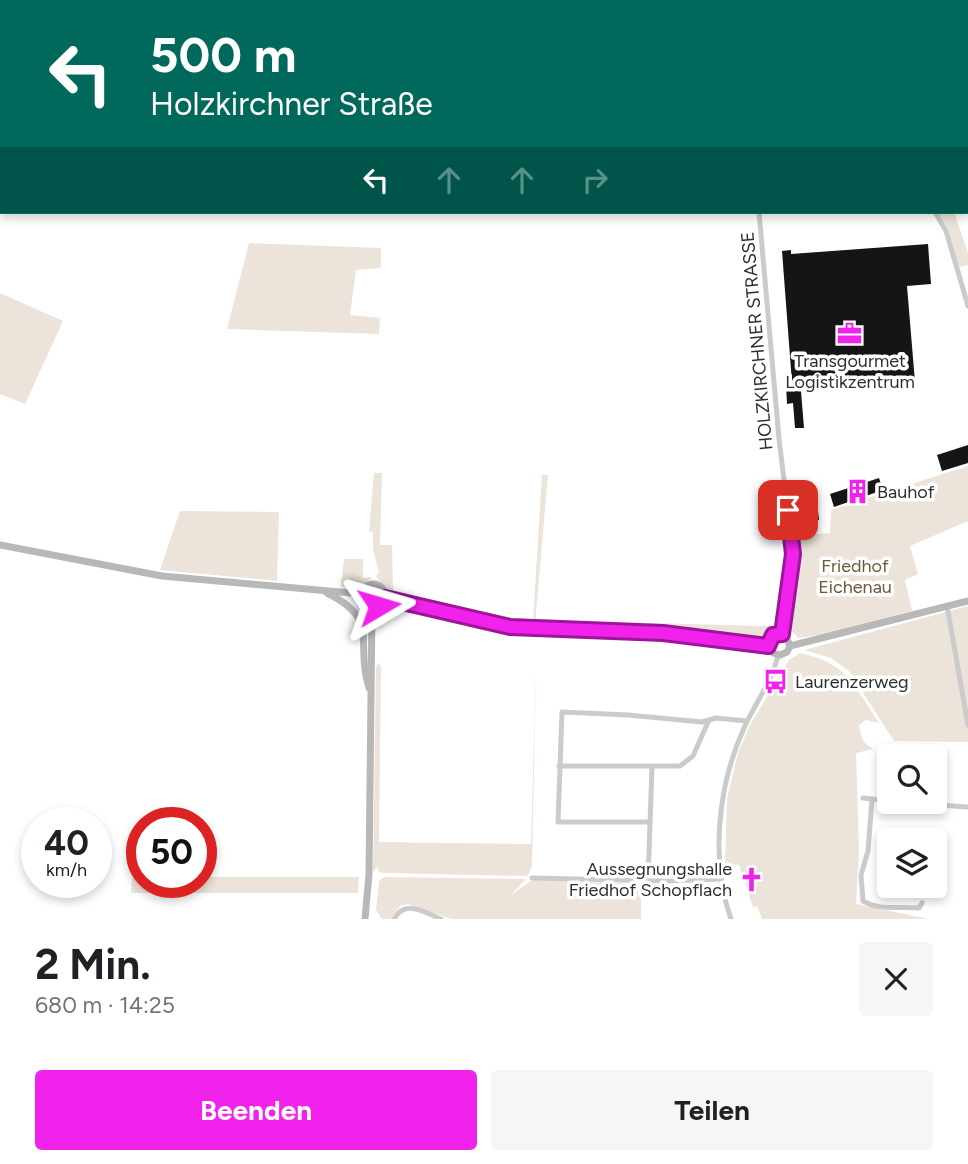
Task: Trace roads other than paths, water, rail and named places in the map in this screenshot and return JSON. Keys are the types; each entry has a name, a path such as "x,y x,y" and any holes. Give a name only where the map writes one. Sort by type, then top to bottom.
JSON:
{"main road":[{"path":"0,545 162,576 362,594"},
{"path":"375,584 383,589 385,598 382,604 372,608 364,604 362,594 365,587 375,584"},
{"path":"324,590 349,604 361,621 363,671 371,695"},
{"path":"385,598 510,627 663,633 768,646"},
{"path":"790,646 968,601"},
{"path":"365,919 369,874 372,608"},
{"path":"782,634 789,639 787,652 778,655 771,652 768,646 773,635 782,634"}],"street":[{"name":"HOLZKIRCHNER STRASSE","path":"760,214 779,439 793,554 782,634"},
{"path":"936,214 946,231 968,306"},
{"path":"947,606 968,725"},
{"path":"731,919 720,879 724,794 734,750 770,681 778,655"},
{"path":"650,822 558,822 562,712 702,722 716,718 747,721"},
{"path":"559,766 680,766 690,760 704,736 709,720"},
{"path":"648,881 652,767"},
{"path":"863,798 877,800"},
{"path":"872,799 868,850 862,875 863,901 893,909 901,906 919,908 922,903"},
{"path":"947,805 968,807"},
{"path":"532,878 648,881 720,879"},
{"path":"394,919 400,910 409,908 441,919"}],"place":[{"name":"Transgourmet Logistikzentrum","path":"850,334"},
{"name":"Bauhof","path":"857,492"},
{"name":"Laurenzerweg","path":"775,682"},
{"name":"Aussegnungshalle Friedhof Schopflach","path":"752,879"}],"park label":[{"name":"Friedhof Eichenau","path":"855,576"}]}
